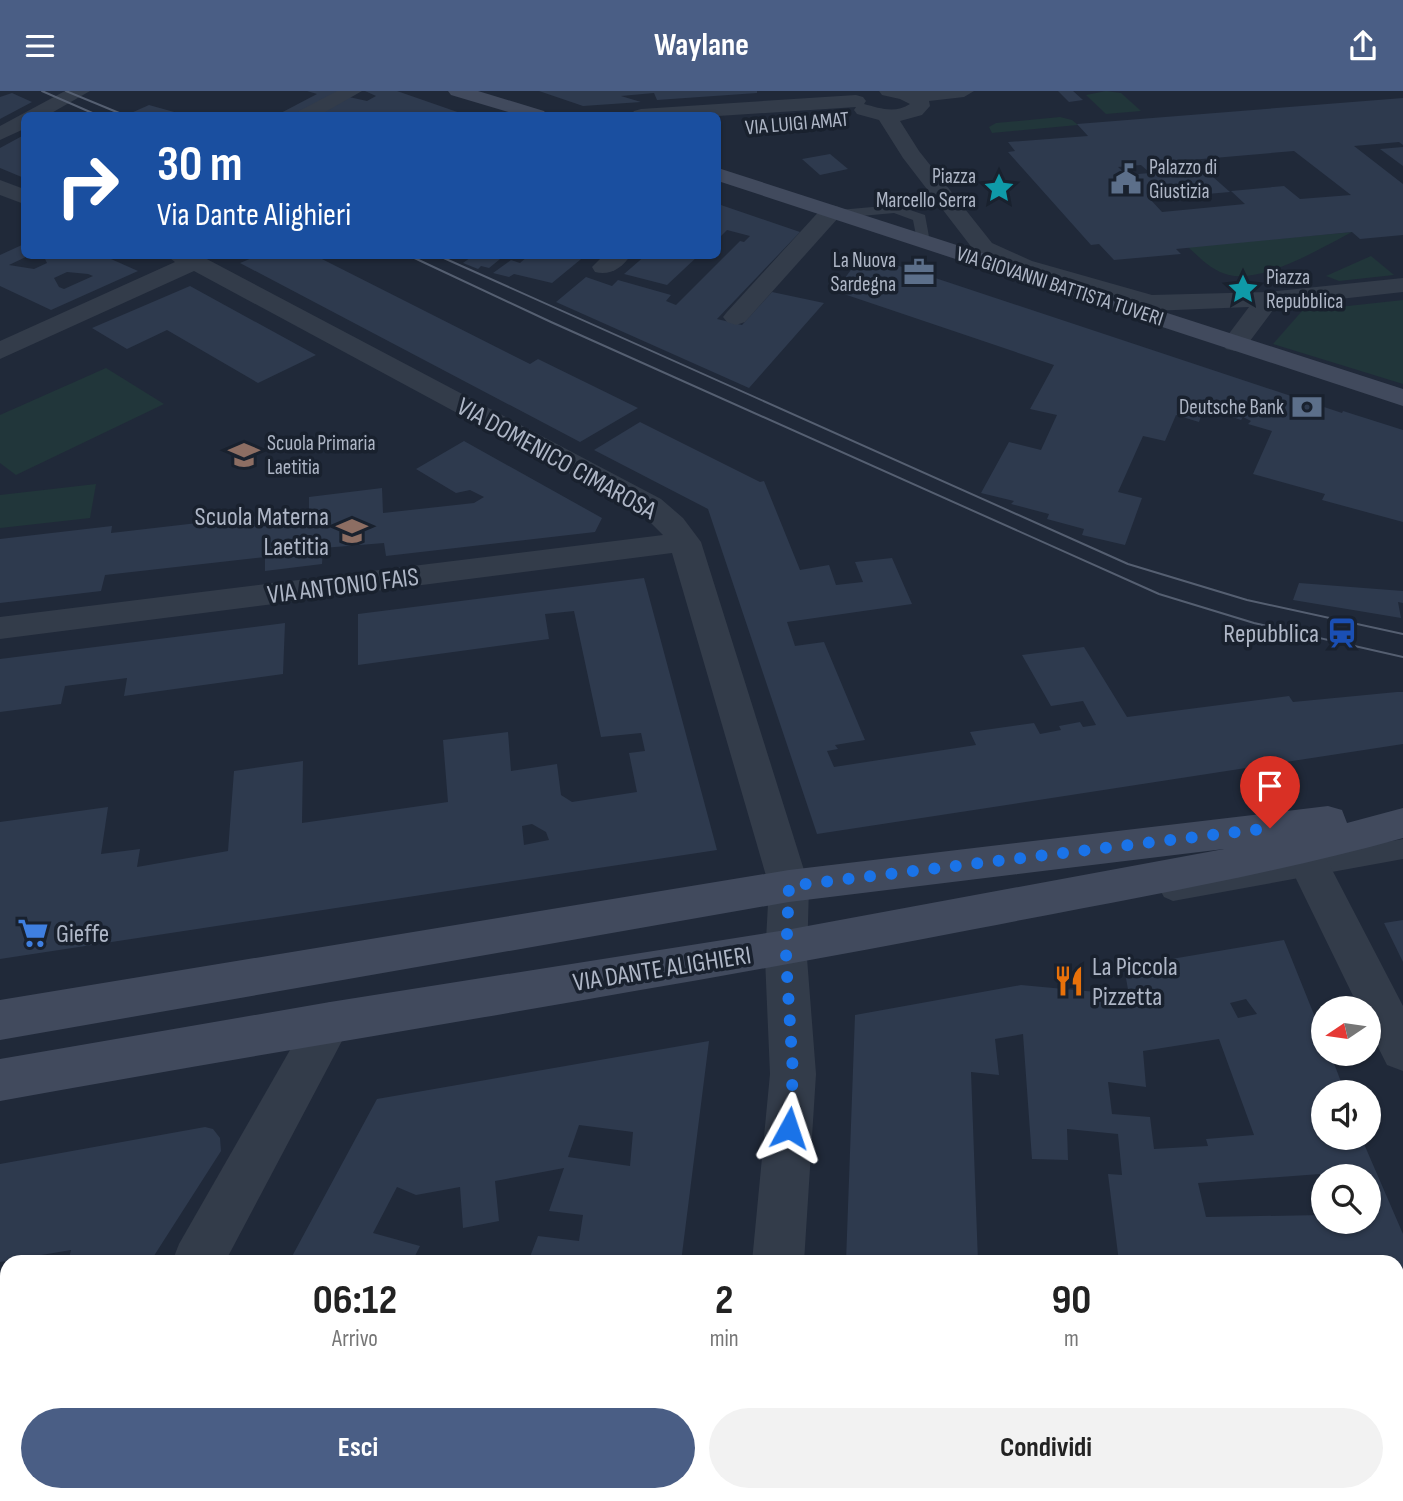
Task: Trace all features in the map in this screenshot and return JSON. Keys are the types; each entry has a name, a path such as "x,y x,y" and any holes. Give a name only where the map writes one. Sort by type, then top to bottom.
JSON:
{"street":[{"path":"40,112 80,91"},
{"path":"312,112 352,91"},
{"path":"458,91 527,112"},
{"path":"889,91 913,95 964,91"},
{"path":"867,94 861,109 881,115 983,255 1151,303 1268,299 1403,285"},
{"name":"VIA LUIGI AMAT","path":"673,112 867,94"},
{"name":"VIA LUIGI AMAT","path":"721,129 904,114 918,109 920,104 913,95"},
{"path":"0,134 21,123"},
{"name":"VIA GIOVANNI BATTISTA TUVERI","path":"721,178 923,242 983,255 1403,398"},
{"path":"0,187 21,196"},
{"path":"736,317 835,213"},
{"path":"0,351 186,259"},
{"name":"VIA DOMENICO CIMAROSA","path":"186,259 650,505 672,525 685,542 789,886 786,953 793,1074 779,1255"},
{"path":"1235,343 1268,299"},
{"name":"VIA ANTONIO FAIS","path":"0,628 685,542"},
{"path":"0,1020 789,886 1403,812"},
{"name":"VIA DANTE ALIGHIERI","path":"0,1080 326,1031 786,953 1306,858 1403,823"},
{"path":"1306,858 1403,1051"},
{"path":"201,1255 326,1031"}],"lane":[{"path":"1306,858 1403,849"},
{"path":"0,1096 326,1031"}],"green space":[{"path":"1106,91 1121,93 1141,111 1106,114 1086,95"},
{"path":"1060,117 1072,120 1078,125 992,133 989,127 996,123"},
{"path":"1352,232 1309,255 1275,269 1243,276 1229,275 1217,270 1188,247"},
{"path":"1371,256 1394,275 1339,281 1326,276"},
{"path":"1403,300 1403,384 1273,344 1302,311"},
{"path":"106,368 164,404 16,475 0,463 0,415"},
{"path":"96,484 90,518 0,528 0,495"}],"building":[{"path":"307,91 348,91 307,112 283,112 317,94"},
{"path":"365,91 397,91 457,112 319,112 349,97 367,101 376,96"},
{"path":"539,91 757,93 657,100 654,93 621,96 641,102 583,106"},
{"path":"1058,91 1073,91 1083,100 1069,102"},
{"path":"12,93 32,102 0,119 0,97"},
{"name":"Palazzo di Giustizia","path":"1403,98 1403,145 1399,142 1354,146 1403,184 1403,235 1360,239 1352,232 1176,249 1181,254 1114,260 1099,244 1091,245 1008,152 1015,151 1008,142 1088,136 1077,124","holes":["1294,151 1351,195 1300,199 1284,186 1231,191 1245,204 1162,212 1150,199 1230,192 1204,169 1177,171 1167,162","1141,165 1150,173 1127,175 1118,167"]},
{"path":"149,105 174,112 133,112"},
{"path":"21,137 21,177 0,168 0,148"},
{"path":"1403,147 1403,166 1380,149"},
{"path":"830,154 848,169 820,175 802,159"},
{"path":"721,205 800,232 717,319 742,325 772,292 824,303 749,388 556,302 586,277 612,286 618,280 671,295 666,301 676,305 740,241 744,242 750,236 727,230 721,236"},
{"path":"21,245 22,259 9,265 34,269 47,263 45,259 111,259 138,271 51,310 0,286 0,255","holes":["67,272 93,276 64,289 59,287 54,278"]},
{"path":"863,254 1342,413 1343,411 1403,430 1403,522 1322,500 1325,494 1253,474 1272,431 1248,424 1251,421 1243,417 1241,420 1204,407 1199,422 1176,415 1165,441 1143,436 1118,492 1142,498 1125,545 1082,535 1084,529 1047,519 1049,514 981,493 1009,442 1041,450 1057,415 1030,409 1054,365 835,291"},
{"path":"250,259 322,259 530,364 538,359 638,408 580,442 240,263"},
{"path":"468,259 500,259 489,268 481,266 478,269 463,263"},
{"path":"524,259 581,259 552,283 514,274 509,277 493,273 511,260 520,263"},
{"path":"641,259 695,259 667,285 624,274"},
{"path":"190,286 316,355 258,383 167,330 127,349 92,328"},
{"path":"640,422 760,482 764,481 800,570 829,565 836,585 863,582 855,562 892,558 912,604 787,622 795,646 824,642 865,740 835,745 838,749 827,751 834,767 976,745 970,732 1034,723 1040,734 1061,730 1059,726 1080,722 1083,727 1096,725 1083,701 1051,706 1022,655 1084,647 1127,717 1289,696 1293,702 1403,692 1403,744 817,834 708,509 594,450"},
{"path":"464,441 602,518 595,532 386,556 384,543 323,548 322,564 265,571 265,557 105,575 101,591 0,603 0,539 112,526 111,533 309,510 309,497 382,488 383,513 474,503 484,497 470,490 456,493 416,469"},
{"path":"644,578 717,850 0,959 0,822 108,807 101,854 140,849 137,867 228,851 234,771 303,761 302,823 448,802 443,740 508,732 511,771 557,764 561,795 572,802 637,792 629,753 645,751 641,733 601,737 574,611 545,614 549,639 358,665 358,614","holes":["532,824 546,832 549,840 524,845 522,826"]},
{"path":"1299,583 1403,591 1403,603 1398,602 1401,618 1293,600"},
{"path":"285,623 283,674 124,696 127,678 65,686 61,704 0,712 0,659"},
{"path":"1403,920 1403,962 1384,923"},
{"path":"1284,940 1311,1007 1311,1066 1335,1066 1340,1080 1311,1080 1311,1150 1367,1150 1373,1164 1311,1164 1311,1175 1198,1183 1206,1217 1311,1215 1311,1234 1381,1234 1381,1183 1403,1234 1403,1255 1118,1255 1108,1174 1122,1175 1118,1134 1067,1129 1068,1160 1032,1159 1023,1034 995,1039 999,1075 971,1072 978,1255 846,1255 855,1015 1021,985 1129,995 1124,967","holes":["1246,999 1257,1014 1238,1018 1230,1003","1219,1039 1254,1135 1206,1139 1208,1146 1154,1149 1150,1117 1112,1114 1108,1082 1146,1087 1143,1051"]},
{"path":"709,1041 682,1255 531,1255 538,1236 579,1241 583,1215 549,1211 564,1168 495,1181 499,1221 463,1228 460,1187 416,1195 397,1187 373,1233 420,1246 416,1255 293,1255 377,1099","holes":["579,1125 633,1132 630,1166 568,1157"]},
{"path":"205,1127 213,1129 220,1138 221,1151 154,1255 70,1255 71,1250 41,1255 0,1255 0,1164"}],"tram line":[{"path":"42,91 90,112"},
{"path":"66,91 117,112"},
{"path":"417,259 551,322 1159,594 1254,623 1403,657"},
{"path":"446,259 1128,564 1247,600 1403,634"}],"place":[{"name":"Palazzo di Giustizia","path":"1126,179"},
{"name":"Piazza Marcello Serra","path":"999,188"},
{"name":"La Nuova Sardegna","path":"919,272"},
{"name":"Piazza Repubblica","path":"1243,289"},
{"name":"Deutsche Bank","path":"1307,407"},
{"name":"Scuola Primaria Laetitia","path":"244,455"},
{"name":"Scuola Materna Laetitia","path":"352,531"},
{"name":"Repubblica","path":"1342,633"},
{"name":"Gieffe","path":"33,933"},
{"name":"La Piccola Pizzetta","path":"1069,981"}],"route":[{"path":"789,1128 793,1074 786,958 789,886 1270,828"}]}
